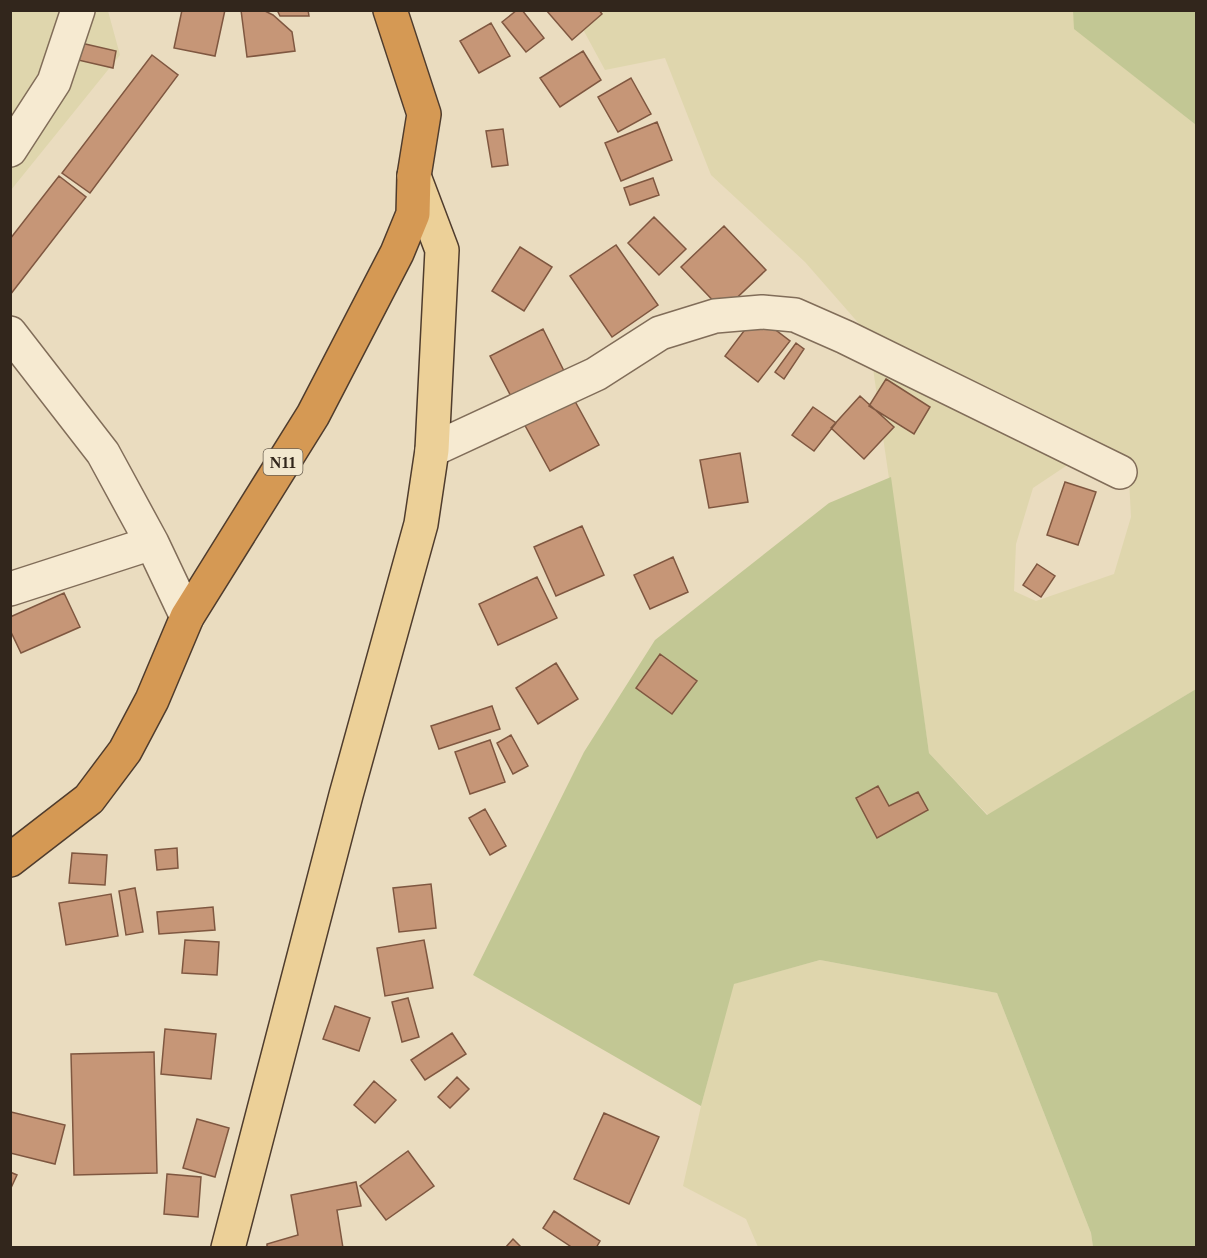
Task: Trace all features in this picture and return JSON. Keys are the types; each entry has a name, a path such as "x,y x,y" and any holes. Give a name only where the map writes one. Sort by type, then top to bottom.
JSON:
{"highway":[{"name":"N11","path":"10,860 89,798 125,751 152,700 187,617 313,415 397,253 413,214 414,176 424,114 390,10"}],"main road":[{"path":"228,1248 346,795 421,524 432,450 441,250 414,176"}],"street":[{"path":"10,150 54,82 78,10"},
{"path":"432,450 596,374 660,333 715,316 762,312 795,315 846,336 1120,472"},
{"path":"10,333 103,453 152,543 187,617"},
{"path":"10,589 152,543"}],"shaded area":[{"path":"11,11 108,11 120,55 11,190"},
{"path":"573,11 1073,11 1075,29 1196,125 1196,689 988,815 929,753 868,334 805,262 711,175 665,58 605,70","holes":["1075,460 1129,479 1131,517 1114,574 1036,601 1014,591 1016,544 1033,488"]},
{"path":"820,960 997,993 1091,1233 1093,1247 758,1247 746,1219 683,1186 733,984"}],"green space":[{"path":"1073,11 1196,11 1196,125 1074,29"},
{"path":"891,477 929,753 987,815 1196,689 1196,1247 1093,1247 1091,1233 997,993 820,960 734,984 701,1106 473,975 584,752 655,640 829,503"}],"building":[{"path":"182,10 225,10 215,56 174,48"},
{"path":"241,10 263,10 273,15 292,32 295,51 247,57"},
{"path":"277,10 308,10 309,16 280,16"},
{"path":"517,10 522,10 544,38 526,52 502,22"},
{"path":"546,10 599,10 602,14 572,40"},
{"path":"491,23 510,56 479,73 460,41"},
{"path":"81,43 116,51 113,68 78,60"},
{"path":"583,51 601,80 560,107 540,78"},
{"path":"152,55 178,75 90,193 62,173"},
{"path":"631,78 651,114 618,132 598,97"},
{"path":"657,122 672,160 621,181 605,143"},
{"path":"503,129 508,165 492,167 486,131"},
{"path":"59,176 86,197 10,295 10,239"},
{"path":"653,178 659,195 630,205 624,188"},
{"path":"654,217 686,249 659,275 628,243"},
{"path":"724,226 766,270 723,311 681,267"},
{"path":"616,245 658,305 612,337 570,276"},
{"path":"520,247 552,267 524,311 492,291"},
{"path":"756,315 790,341 758,382 725,356"},
{"path":"543,329 566,375 514,402 490,356"},
{"path":"796,343 804,349 784,379 775,372"},
{"path":"886,379 930,407 914,434 869,406"},
{"path":"571,394 599,445 550,471 522,420"},
{"path":"860,396 894,427 864,459 831,428"},
{"path":"813,407 836,423 814,451 792,435"},
{"path":"740,453 748,502 709,508 700,460"},
{"path":"1065,482 1096,492 1078,545 1047,535"},
{"path":"582,526 604,575 556,596 534,547"},
{"path":"673,557 688,592 650,609 634,575"},
{"path":"1037,564 1055,576 1041,597 1023,585"},
{"path":"537,577 557,618 498,645 479,604"},
{"path":"64,593 80,627 21,653 10,630 10,617"},
{"path":"660,654 697,681 672,714 636,688"},
{"path":"556,663 578,699 538,724 516,688"},
{"path":"492,706 500,729 439,749 431,726"},
{"path":"511,735 528,766 513,774 497,743"},
{"path":"490,740 505,782 470,794 455,752"},
{"path":"878,786 889,806 918,792 928,810 877,838 856,798"},
{"path":"485,809 506,846 490,855 469,818"},
{"path":"177,848 178,868 157,870 155,850"},
{"path":"72,853 107,855 105,885 69,883"},
{"path":"431,884 436,928 399,932 393,888"},
{"path":"135,888 143,932 126,935 119,891"},
{"path":"111,894 118,936 66,945 59,903"},
{"path":"213,907 215,930 159,934 157,912"},
{"path":"185,940 219,942 217,975 182,973"},
{"path":"424,940 433,988 385,996 377,948"},
{"path":"408,998 419,1037 402,1042 392,1002"},
{"path":"335,1006 370,1018 359,1051 323,1039"},
{"path":"165,1029 216,1034 211,1079 161,1074"},
{"path":"452,1033 466,1054 425,1080 411,1060"},
{"path":"154,1052 157,1173 74,1175 71,1054"},
{"path":"457,1077 469,1089 450,1108 438,1097"},
{"path":"374,1081 396,1100 375,1123 354,1105"},
{"path":"11,1112 65,1125 55,1164 10,1153"},
{"path":"604,1113 659,1137 629,1204 574,1179"},
{"path":"197,1119 229,1128 215,1177 183,1168"},
{"path":"408,1151 434,1186 386,1220 360,1186"},
{"path":"10,1172 17,1175 10,1190"},
{"path":"167,1174 201,1177 198,1217 164,1214"},
{"path":"356,1182 361,1206 337,1210 343,1248 267,1248 267,1244 298,1235 291,1195"},
{"path":"554,1211 600,1241 596,1248 573,1248 543,1228"},
{"path":"513,1239 522,1248 505,1248"}]}
